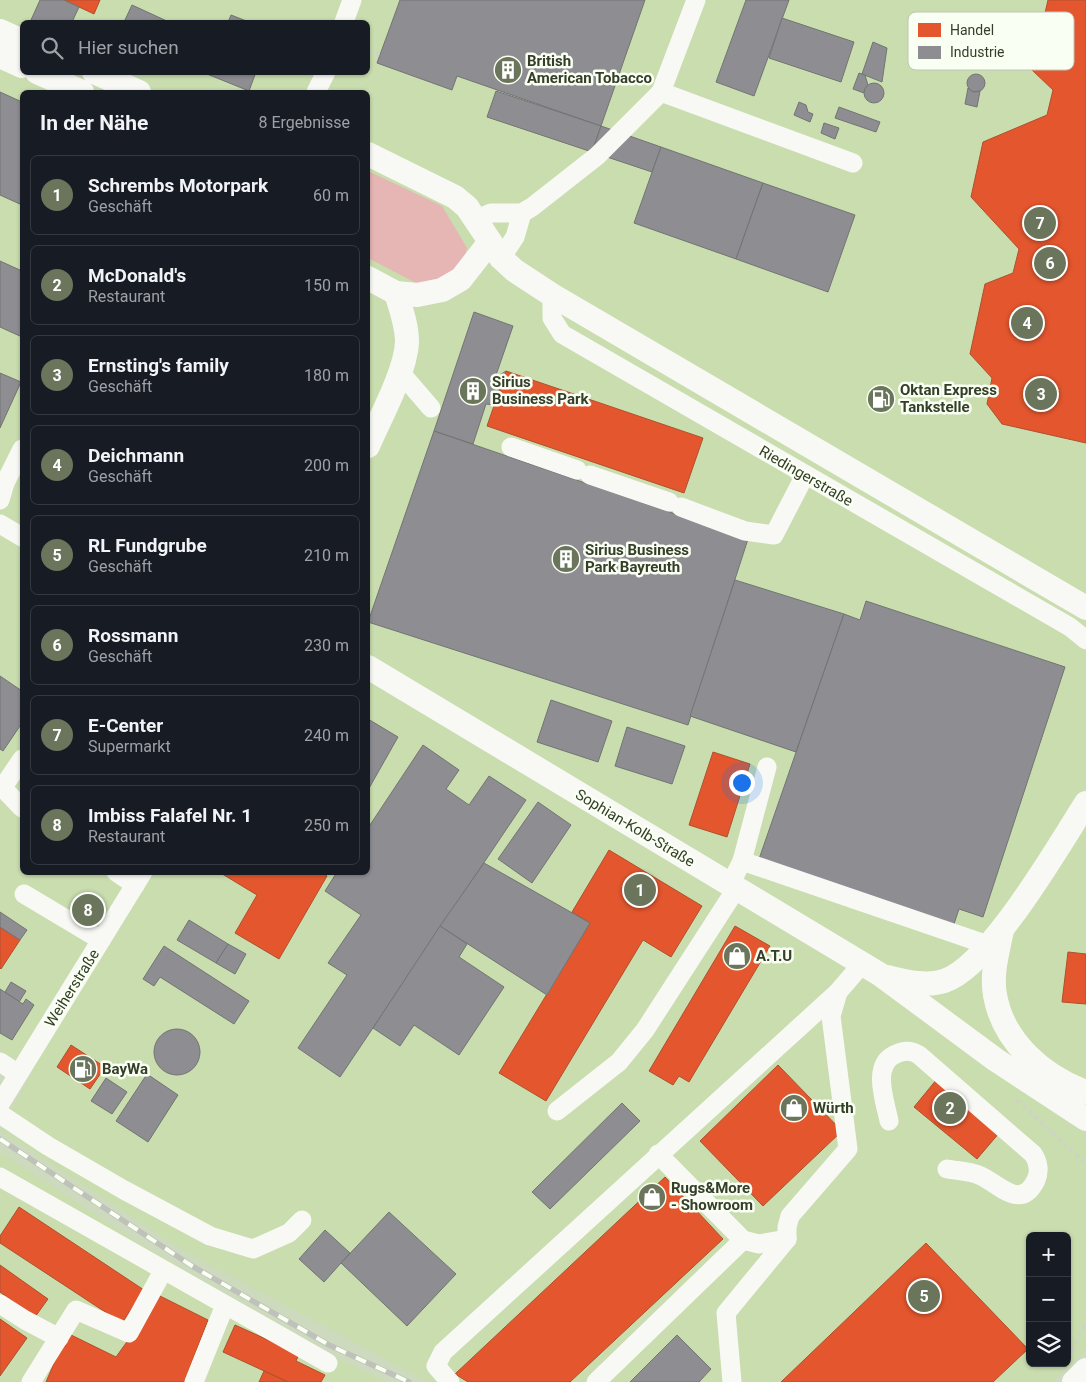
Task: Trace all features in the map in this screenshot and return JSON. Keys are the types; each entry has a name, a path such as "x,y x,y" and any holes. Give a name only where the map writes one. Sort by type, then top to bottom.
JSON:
{"main road":[{"path":"0,31 20,40"},
{"path":"43,75 77,90"},
{"path":"101,75 134,90"},
{"name":"Riedingerstraße","path":"370,155 455,197 467,207 495,250 514,270 552,295 873,485 1082,604"},
{"path":"370,279 396,293 417,295 442,290 461,279 495,250"},
{"path":"370,441 400,372 407,343 405,324 396,293"},
{"path":"370,668 408,691"},
{"name":"Sophian-Kolb-Straße","path":"408,691 871,970"},
{"path":"871,970 922,983 944,981 963,971 995,937 1086,803"},
{"path":"995,937 995,994 1000,1015 1010,1034 1028,1056 1053,1076 1086,1092"},
{"path":"871,970 996,1060 1086,1119"},
{"path":"1074,1382 1086,1370"}],"street":[{"path":"345,20 352,0"},
{"path":"495,250 515,237 522,213 597,156 661,92 696,0"},
{"path":"661,92 853,163"},
{"path":"475,220 491,213 522,213"},
{"name":"Riedingerstraße","path":"552,295 552,318 562,334 1070,627 1086,640"},
{"path":"400,372 431,408"},
{"path":"511,447 745,531 774,535 804,475"},
{"path":"0,500 5,483 20,453"},
{"path":"0,524 20,536"},
{"path":"370,679 408,691"},
{"path":"20,762 1,786 20,806"},
{"path":"557,1111 619,1062 645,1030 733,887 742,861 767,767"},
{"path":"742,861 995,937"},
{"path":"126,875 139,879"},
{"name":"Weiherstraße","path":"0,1104 139,879"},
{"path":"24,894 101,940"},
{"path":"450,1382 436,1366 444,1352 658,1154 838,992 871,970"},
{"path":"732,1382 726,1313 787,1239 787,1227 790,1216 848,1149 831,1016 838,992"},
{"path":"888,1121 882,1068 892,1055 912,1051 1033,1154 1038,1170 1032,1186 1024,1193 1016,1195 1009,1194 979,1175 946,1169"},
{"path":"0,1062 18,1074"},
{"path":"0,1114 65,1156 210,1236 253,1249 289,1233 302,1220"},
{"path":"658,1154 743,1240 759,1244 787,1239"},
{"path":"0,1177 328,1363"},
{"path":"596,1382 743,1240"},
{"path":"31,1382 76,1310 129,1333 163,1271"},
{"path":"0,1304 59,1338"},
{"path":"194,1382 225,1305"}],"path":[{"path":"370,52 380,55"},
{"path":"1037,1119 1086,1164"},
{"path":"1071,1353 1086,1322"}],"shaded area":[{"path":"0,0 1086,0 1086,1350 1071,1364 1071,1232 1026,1232 1026,1367 1068,1367 1052,1382 428,1382 181,1249 0,1130 33,1072 0,1050"},
{"path":"370,172 442,206 467,248 462,267 449,283 416,283 370,259"},
{"path":"0,1152 142,1245 337,1358 387,1382 0,1382"}],"building: Handel":[{"path":"64,0 100,0 94,14"},
{"path":"1048,0 1086,0 1086,443 1002,424 987,404 992,378 970,354 985,284 1013,273 1019,249 971,197 983,142 1047,115 1053,90 1032,70 1074,70 1074,12 1045,12"},
{"path":"506,371 703,438 684,493 487,426"},
{"path":"713,752 750,764 727,837 689,825"},
{"path":"609,850 702,906 671,957 643,940 546,1101 499,1073 590,923 572,912"},
{"path":"224,875 327,876 279,959 235,933 257,895"},
{"path":"89,895 101,902 86,925 75,918"},
{"path":"735,926 770,946 689,1082 679,1076 673,1085 649,1071"},
{"path":"0,927 20,940 1,969 0,968"},
{"path":"1068,952 1086,954 1086,1004 1062,1002"},
{"path":"71,1045 105,1067 90,1089 57,1067"},
{"path":"778,1065 842,1131 763,1206 700,1141"},
{"path":"937,1079 1000,1132 977,1159 914,1107"},
{"path":"665,1177 723,1239 570,1382 468,1382 455,1374"},
{"path":"19,1207 144,1290 122,1323 0,1243 0,1236"},
{"path":"926,1243 1026,1347 1026,1351 993,1382 781,1382"},
{"path":"0,1265 48,1299 35,1317 0,1292"},
{"path":"160,1296 208,1320 184,1382 46,1382 67,1333 116,1357"},
{"path":"0,1319 27,1338 0,1376"},
{"path":"235,1325 299,1354 296,1361 325,1375 321,1382 288,1382 223,1352"},
{"path":"264,1371 288,1382 259,1382"}],"building: Industrie":[{"path":"40,0 64,0 79,7 73,20 31,20"},
{"name":"British American Tobacco","path":"400,0 645,0 601,126 457,76 452,90 377,63"},
{"path":"746,0 789,0 754,96 716,82"},
{"path":"132,5 165,20 125,20"},
{"path":"231,15 244,20 229,20"},
{"path":"782,18 854,42 841,82 769,58"},
{"path":"873,42 887,48 882,82 862,74"},
{"path":"859,73 865,75 868,85 864,93 853,89"},
{"path":"976,74 982,77 985,83 982,89 976,92 970,89 967,83 970,77"},
{"path":"209,75 255,75 249,90"},
{"path":"874,83 881,86 884,93 881,100 874,103 867,100 864,93 867,86"},
{"path":"968,88 973,92 980,91 977,107 965,104"},
{"path":"496,91 601,126 592,152 487,117"},
{"path":"0,92 20,101 20,204 0,195"},
{"path":"799,102 806,105 808,112 813,114 810,122 794,115"},
{"path":"839,107 880,122 876,132 835,118"},
{"path":"824,123 839,128 835,139 821,133"},
{"path":"601,126 661,147 652,172 592,152"},
{"path":"661,147 763,183 736,259 634,223"},
{"path":"763,183 855,215 828,292 736,259"},
{"path":"0,261 20,270 20,336 0,327"},
{"name":"Sirius Business Park","path":"474,312 513,326 495,378 506,371 494,405 486,404 473,444 434,431"},
{"path":"0,373 20,382 20,384 0,428"},
{"name":"Sirius Business Park Bayreuth","path":"434,431 748,539 688,725 370,623 370,616"},
{"path":"735,580 844,614 796,752 690,716"},
{"path":"866,601 1065,667 983,917 959,909 953,927 759,859 844,614 860,620"},
{"path":"0,676 20,690 20,726 3,751 0,749"},
{"path":"551,700 612,721 598,762 537,742"},
{"path":"370,720 398,737 370,786"},
{"path":"627,727 685,746 672,784 615,766"},
{"path":"423,745 459,770 446,789 469,805 489,776 526,800 340,1077 298,1048 347,975 328,963 361,915 325,891 335,875 370,875 370,825"},
{"path":"538,802 571,825 532,883 498,859"},
{"path":"484,863 590,923 547,995 440,926"},
{"path":"0,912 27,930 20,940 0,927"},
{"path":"189,920 228,944 216,963 177,940"},
{"path":"440,926 467,944 459,957 504,987 459,1055 414,1025 400,1046 373,1028"},
{"path":"228,944 246,954 235,974 216,963"},
{"path":"164,946 249,1001 234,1024 160,977 154,986 143,979"},
{"path":"11,982 26,991 19,1002 5,992"},
{"path":"0,989 23,1004 26,999 34,1005 12,1040 0,1033"},
{"path":"177,1029 190,1033 196,1039 200,1052 196,1065 190,1071 177,1075 164,1071 158,1065 154,1052 158,1039 164,1033"},
{"path":"147,1074 178,1095 148,1142 116,1121"},
{"path":"106,1078 127,1092 112,1114 91,1101"},
{"path":"622,1103 640,1121 550,1209 532,1192"},
{"path":"389,1212 456,1274 407,1326 341,1263"},
{"path":"325,1230 350,1253 324,1282 299,1259"},
{"path":"677,1335 711,1369 699,1382 630,1382"}],"railway":[{"path":"0,1139 192,1266 329,1345 409,1382"}],"place":[{"name":"British American Tobacco","path":"508,70"},
{"name":"E-Center","path":"1040,223"},
{"name":"Rossmann","path":"1050,263"},
{"name":"Deichmann","path":"1027,323"},
{"name":"Sirius Business Park","path":"473,391"},
{"name":"Ernsting's family","path":"1041,394"},
{"name":"Oktan Express Tankstelle","path":"881,399"},
{"name":"Sirius Business Park Bayreuth","path":"566,559"},
{"name":"Schrembs Motorpark","path":"640,890"},
{"name":"Imbiss Falafel Nr. 1","path":"88,910"},
{"name":"A.T.U","path":"737,956"},
{"name":"BayWa","path":"83,1069"},
{"name":"Würth","path":"794,1108"},
{"name":"McDonald's","path":"950,1108"},
{"name":"Rugs&More - Showroom","path":"652,1197"},
{"name":"RL Fundgrube","path":"924,1296"}]}
